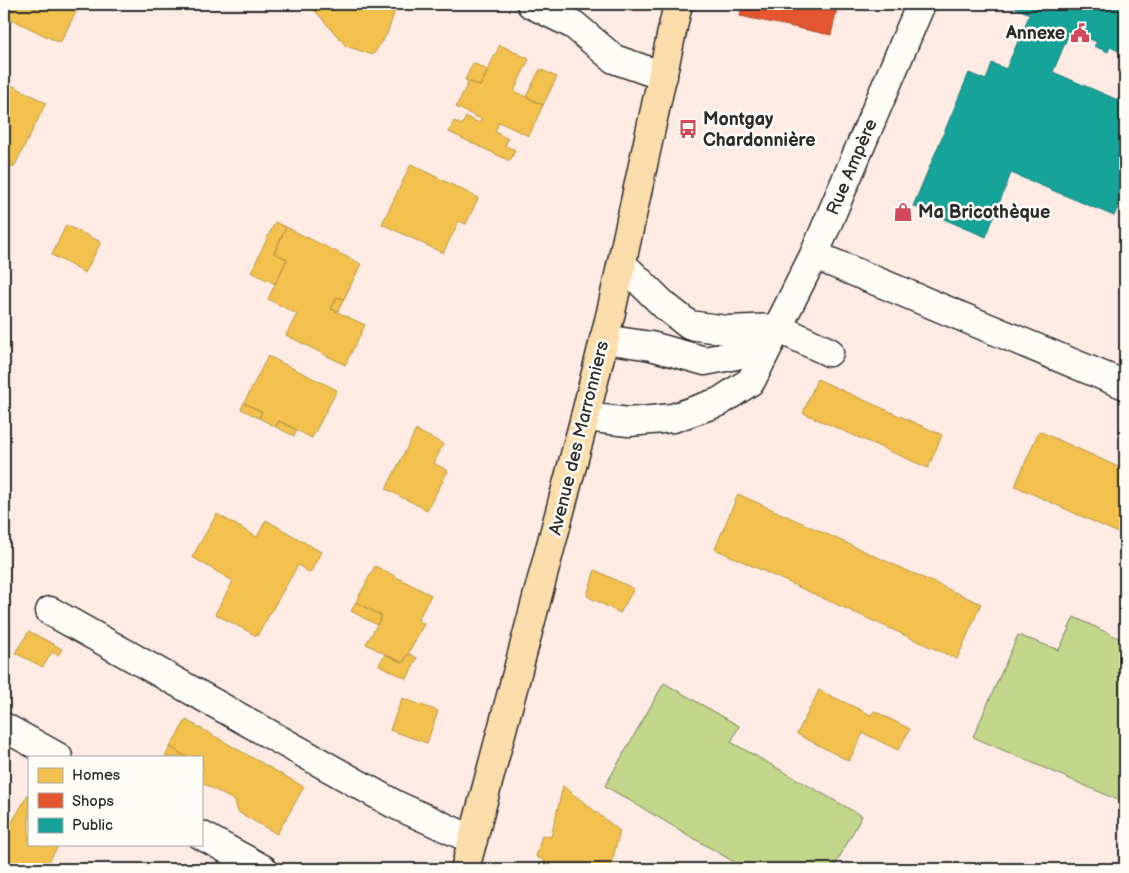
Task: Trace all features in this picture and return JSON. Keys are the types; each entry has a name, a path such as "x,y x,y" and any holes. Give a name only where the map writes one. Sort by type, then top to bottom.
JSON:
{"main road":[{"name":"Avenue des Marronniers","path":"465,869 585,417 622,264 678,4"}],"street":[{"path":"531,4 574,25 614,59 663,76"},
{"name":"Rue Ampère","path":"585,417 629,422 673,418 719,402 751,381 814,255 921,4"},
{"path":"814,255 1125,384"},
{"path":"622,264 665,306 689,324 727,330 778,328 829,352"},
{"path":"604,339 651,346 705,362 736,355 778,328"},
{"path":"50,611 394,804 473,840"},
{"path":"4,727 56,756"},
{"path":"202,837 263,869"}],"green space":[{"path":"1074,617 1125,641 1125,803 973,737 1018,635 1059,650"},
{"path":"664,683 739,726 731,742 862,816 833,869 746,869 605,786"}],"building: Homes":[{"path":"14,4 80,4 60,43 7,17"},
{"path":"302,4 382,4 396,8 387,34 373,55 346,46 310,5 306,8"},
{"path":"500,45 529,59 514,91 543,105 529,136 499,122 495,132 508,139 505,146 515,150 510,161 449,132 454,121 462,125 466,117 480,123 481,119 456,107 469,81 480,86"},
{"path":"473,63 488,70 480,86 465,80"},
{"path":"540,69 557,77 543,105 526,97"},
{"path":"4,81 46,103 14,167 4,162"},
{"path":"411,164 478,198 466,224 459,221 443,253 382,224"},
{"path":"275,222 286,227 274,253 287,259 275,284 251,272"},
{"path":"66,225 101,242 85,273 52,255"},
{"path":"286,227 361,264 344,299 337,297 331,309 365,325 345,365 286,335 297,314 268,299 287,259 274,253"},
{"path":"337,297 344,299 338,311 331,309"},
{"path":"268,356 337,390 312,438 279,421 276,427 259,418 262,412 244,403"},
{"path":"817,379 942,435 928,468 803,413"},
{"path":"244,403 262,412 259,418 241,409"},
{"path":"279,421 297,430 294,436 276,427"},
{"path":"416,430 443,444 434,463 448,471 427,510 386,489"},
{"path":"1039,431 1125,470 1125,536 1015,486"},
{"path":"738,494 981,604 957,659 715,549"},
{"path":"217,514 257,537 266,520 321,552 310,573 298,565 257,636 215,614 233,581 192,557"},
{"path":"375,566 431,595 418,620 424,624 403,663 366,644 382,616 356,602"},
{"path":"595,570 634,589 620,613 587,596"},
{"path":"356,602 382,616 377,625 351,611"},
{"path":"29,631 62,649 58,655 52,652 43,667 15,653"},
{"path":"408,653 417,658 407,679 379,665 385,654 403,663"},
{"path":"819,690 871,715 874,711 910,729 898,750 863,733 849,761 797,734"},
{"path":"402,698 438,711 427,743 390,730"},
{"path":"186,720 304,787 277,834 238,812 235,801 202,783 202,770 204,767 202,766 202,756 185,756 170,747"},
{"path":"170,747 185,756 166,756"},
{"path":"563,786 620,831 610,869 542,869 544,860 536,857 542,835 551,837"},
{"path":"28,795 28,846 58,846 45,869 4,869 4,836"}],"building: Shops":[{"path":"742,4 838,4 831,35 740,16"}],"building: Public":[{"path":"1006,4 1125,4 1125,54 1110,47 1108,52 1094,46 1097,42 1070,31 1053,72 1118,100 1125,83 1125,191 1114,216 1011,173 986,237 913,206 969,73 986,80 992,63 1006,69 1030,14"}],"place":[{"name":"Annexe","path":"1080,33"},
{"name":"Montgay Chardonnière","path":"688,129"},
{"name":"Ma Bricothèque","path":"903,212"}]}
